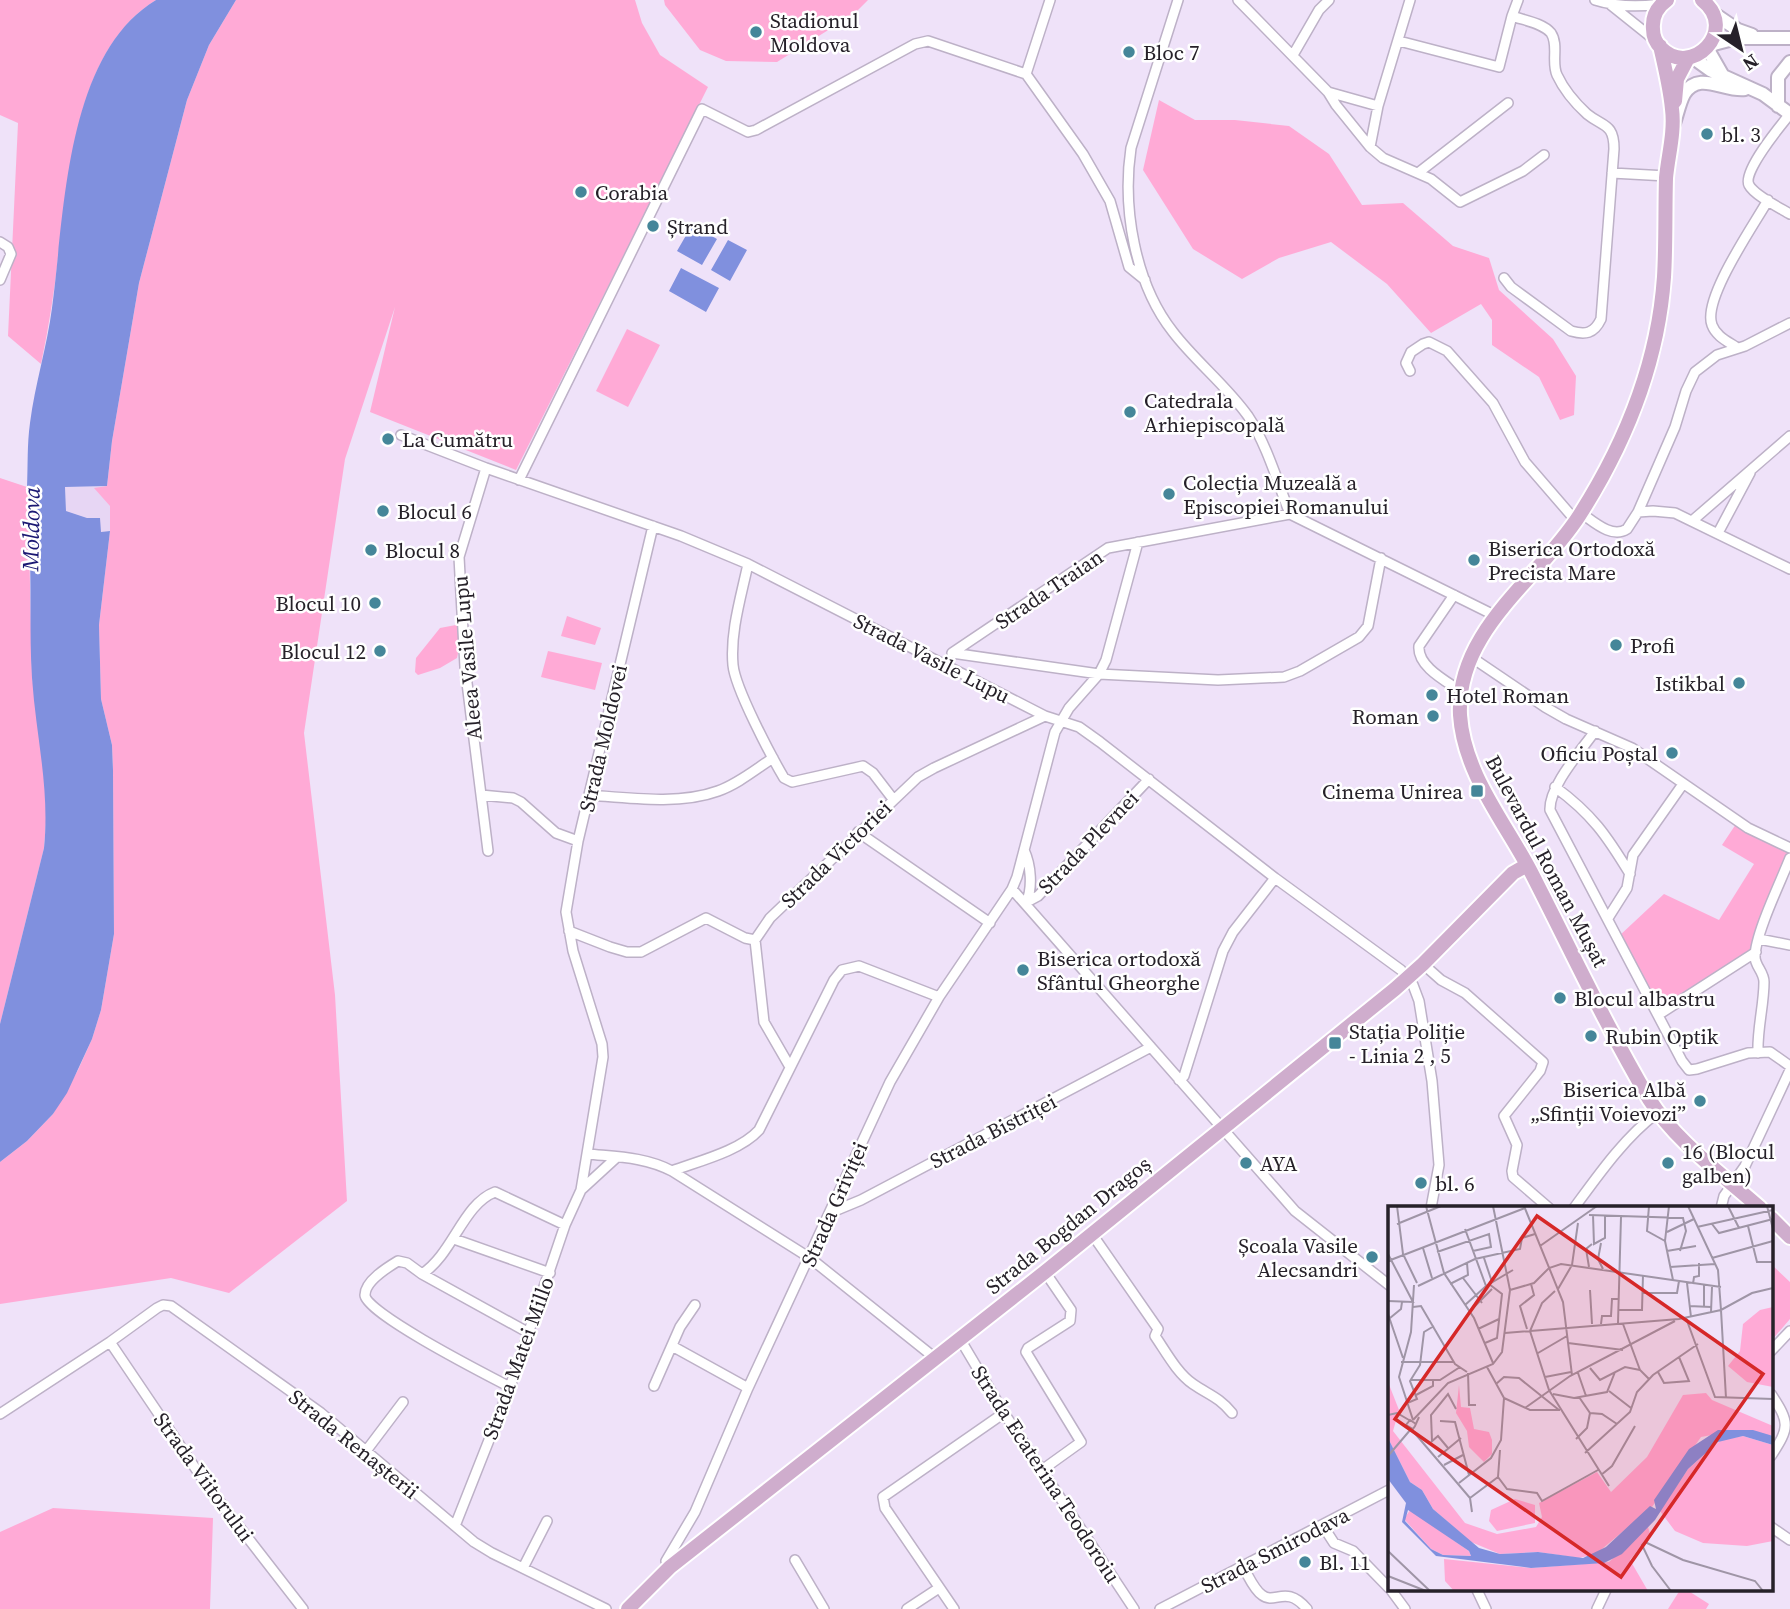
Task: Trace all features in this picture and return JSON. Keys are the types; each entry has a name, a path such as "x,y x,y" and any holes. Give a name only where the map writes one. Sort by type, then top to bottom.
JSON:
{"main road":[{"path":"1658,44 1670,55 1690,57 1708,47 1716,26 1713,13 1702,0"},
{"name":"Bulevardul Roman Mușat","path":"1664,2 1655,13 1653,24 1672,109 1664,279 1642,387 1623,437 1578,517 1543,564 1482,634 1471,657 1460,711 1467,752 1480,785 1527,865 1636,1077 1657,1112 1694,1150 1758,1206"},
{"name":"Bulevardul Roman Mușat","path":"1672,109 1676,98 1677,79 1690,57"},
{"name":"Strada Bogdan Dragoș","path":"628,1609 670,1566 1045,1272 1408,978 1513,873 1527,865"},
{"path":"1772,1219 1790,1237"}],"street":[{"path":"1026,74 1049,0"},
{"path":"1178,0 1131,148 1129,163 1130,212 1145,280 1156,306 1174,334 1248,416 1290,514 1496,615"},
{"path":"1238,0 1328,92 1370,147 1383,158 1431,179 1460,202 1523,171 1544,155"},
{"path":"1293,55 1319,10 1329,0"},
{"path":"1370,147 1378,106 1410,0"},
{"path":"1399,41 1499,66 1511,16 1518,0"},
{"path":"1595,0 1611,5 1639,7 1664,2"},
{"path":"1611,5 1658,44"},
{"path":"1713,13 1738,30 1759,38"},
{"path":"1504,278 1511,287 1571,331 1582,334 1592,332 1597,327 1601,319 1614,139 1607,125 1588,115 1562,84 1556,72 1553,38 1549,31 1511,16"},
{"path":"1723,77 1708,47 1737,38 1790,38"},
{"path":"519,480 702,109 748,132 756,130 915,44 928,41 1026,74 1083,154 1110,201 1129,267 1145,280"},
{"path":"1690,57 1723,77 1751,88 1790,114 1754,164 1748,178 1749,185 1790,214"},
{"path":"1778,106 1776,83 1790,62"},
{"path":"1672,130 1683,95 1696,83 1705,82 1735,91 1751,88"},
{"path":"1328,92 1378,106"},
{"path":"1418,173 1508,103"},
{"path":"1612,173 1667,176"},
{"path":"1736,347 1719,336 1711,324 1711,310 1722,278 1768,200"},
{"path":"0,242 8,247 11,254 0,280"},
{"path":"1410,372 1406,363 1411,352 1423,344 1429,342 1447,351 1493,403 1525,462 1578,517 1617,533 1627,530 1638,512 1695,372 1711,358 1755,341 1790,323"},
{"name":"Strada Vasile Lupu","path":"401,435 519,480 653,526 748,564 1045,716 1079,727 1275,878 1401,970 1408,978"},
{"path":"1692,521 1790,436"},
{"path":"1718,533 1744,483 1759,461"},
{"name":"Aleea Vasile Lupu","path":"486,468 458,557 465,667 488,851"},
{"path":"1638,512 1675,513 1790,569"},
{"name":"Strada Traian","path":"940,662 1108,548 1290,514"},
{"name":"Strada Moldovei","path":"573,951 566,912 578,841 653,526"},
{"name":"Strada Griviței","path":"670,1566 666,1561 691,1520 748,1388 832,1212 890,1082 939,997 1012,889 1055,732 1060,720 1099,674 1106,660 1138,542"},
{"path":"952,653 1099,674 1218,680 1284,677 1300,671 1359,637 1368,626 1381,558"},
{"path":"748,564 738,611 733,668 741,691 784,778 792,782 863,766 893,799"},
{"path":"1454,595 1419,646 1418,653 1433,671 1462,692"},
{"path":"1471,657 1545,707 1632,748 1748,828 1790,848"},
{"name":"Strada Victoriei","path":"755,940 770,918 918,777 1045,716"},
{"path":"1595,731 1555,788 1550,810 1682,1061 1689,1070 1770,1052 1790,1068 1786,1089 1745,1166 1724,1196 1722,1206"},
{"path":"589,795 661,799 708,794 732,785 773,758"},
{"name":"Strada Plevnei","path":"1025,903 1038,896 1149,779"},
{"path":"1608,918 1627,888 1633,855 1683,783"},
{"path":"1555,788 1590,815 1605,833 1630,874"},
{"path":"481,794 513,798 522,802 556,833 578,841"},
{"path":"858,832 990,923"},
{"name":"Strada Griviței","path":"1024,850 1028,858 1030,894 1025,903"},
{"path":"1758,1053 1765,977 1755,960 1756,951 1790,859"},
{"path":"1179,1080 1184,1076 1223,951 1233,932 1275,878"},
{"path":"1012,889 1295,1211 1388,1285"},
{"path":"569,931 618,950 640,952 706,918 745,939 755,940 764,1022 790,1067"},
{"path":"1759,939 1790,945"},
{"name":"Strada Matei Millo","path":"455,1526 510,1387 565,1225 581,1191 603,1057 602,1044 573,951"},
{"path":"1658,1015 1756,951"},
{"path":"1423,964 1441,980 1465,993 1541,1058 1543,1062 1540,1071 1504,1116 1517,1145 1511,1171 1513,1177 1547,1206"},
{"path":"672,1171 736,1146 753,1136 764,1122 837,974 849,967 859,966 939,997"},
{"path":"1408,978 1422,1013 1432,1082 1439,1165 1431,1206"},
{"name":"Strada Bistriței","path":"832,1212 861,1200 1151,1047"},
{"path":"1576,1206 1619,1149 1657,1112"},
{"path":"588,1154 649,1161 672,1171 810,1258 935,1358"},
{"name":"Strada Matei Millo","path":"581,1191 617,1157"},
{"path":"422,1275 435,1264 454,1240 478,1202 495,1192 565,1225"},
{"path":"1092,1234 1158,1329 1155,1336 1184,1375 1193,1384 1219,1398 1232,1413"},
{"path":"454,1240 550,1273"},
{"path":"510,1387 412,1334 372,1306 365,1299 365,1292 371,1282 398,1261 529,1333"},
{"path":"1042,1470 1081,1443 1026,1352 1028,1348 1070,1321 1071,1317 1071,1310 1045,1272"},
{"name":"Strada Renașterii","path":"0,1414 157,1308 163,1305 171,1306 321,1413 455,1526 492,1552 606,1609"},
{"path":"654,1386 695,1305"},
{"path":"1772,1350 1790,1331"},
{"name":"Strada Ecaterina Teodoroiu","path":"960,1339 1004,1413 1134,1609"},
{"name":"Strada Viitorului","path":"110,1342 206,1484 303,1609"},
{"path":"672,1346 748,1388"},
{"path":"1772,1395 1785,1413 1789,1424 1786,1437 1772,1455"},
{"path":"366,1451 403,1402"},
{"path":"954,1609 885,1508 883,1497 1004,1413"},
{"name":"Strada Smirodava","path":"1160,1609 1388,1491"},
{"path":"523,1568 547,1521"},
{"path":"1323,1526 1334,1543 1353,1551 1388,1587"},
{"path":"1772,1529 1790,1540"},
{"path":"795,1560 824,1609"},
{"path":"1243,1567 1261,1595 1268,1598 1283,1594 1295,1597 1307,1609"},
{"path":"907,1609 939,1588"},
{"path":"1392,1592 1405,1609"},
{"path":"1478,1592 1486,1609"},
{"path":"1597,1609 1605,1592"}],"shaded area":[{"path":"0,0 156,0 130,21 109,47 82,111 68,182 54,293 41,364 8,336 18,123 0,115"},
{"path":"236,0 635,0 642,23 660,55 708,87 516,470 370,412 395,307 345,459 304,733 335,995 347,1201 229,1293 171,1278 0,1304 0,1162 27,1141 53,1114 78,1070 101,1010 114,934 112,745 101,699 99,625 110,531 110,506 94,488 107,486 139,283 187,100 209,45"},
{"name":"Stadionul Moldova","path":"664,0 868,0 854,14 777,62 726,61 700,50 665,5"},
{"path":"1159,100 1195,120 1235,120 1289,126 1329,154 1362,205 1403,203 1453,246 1489,258 1499,290 1553,339 1576,376 1574,415 1560,420 1539,377 1492,345 1492,320 1481,304 1431,333 1387,284 1331,242 1279,258 1242,279 1193,249 1143,170"},
{"path":"627,329 660,345 628,407 596,391"},
{"path":"213,473 110,506 110,531 101,532 87,518 66,511 65,487 107,486"},
{"path":"0,478 35,492 36,538 29,539 32,676 46,783 46,822 44,848 0,1024"},
{"path":"567,616 601,628 595,645 561,636"},
{"path":"461,624 457,658 440,668 418,675 415,672 416,658 440,628"},
{"path":"548,651 602,663 595,690 541,677"},
{"path":"1738,821 1790,848 1790,858 1756,952 1658,1015 1618,937 1664,894 1719,920 1754,864 1722,845"},
{"path":"1772,1265 1790,1282 1790,1319 1772,1340"},
{"path":"53,1508 213,1518 210,1609 0,1609 0,1532"},
{"path":"1679,1592 1690,1592 1709,1604 1706,1609 1668,1609"}],"water":[{"path":"156,0 236,0 209,45 187,100 139,283 107,486 65,487 66,511 87,518 100,518 101,532 110,531 99,625 101,699 112,745 114,934 101,1010 92,1039 67,1093 53,1114 27,1141 0,1162 0,1024 44,848 45,826 44,784 31,660 29,538 36,537 35,493 27,487 30,423 50,323 67,183 75,139 87,97 103,58 126,25"},
{"path":"692,225 717,239 702,265 677,251"},
{"path":"728,240 747,250 730,281 711,270"},
{"path":"681,268 719,288 706,312 669,291"}],"place":[{"name":"Stadionul Moldova","path":"756,32"},
{"name":"Bloc 7","path":"1129,52"},
{"name":"bl. 3","path":"1707,134"},
{"name":"Corabia","path":"581,192"},
{"name":"Ștrand","path":"653,226"},
{"name":"Catedrala Arhiepiscopală","path":"1130,412"},
{"name":"La Cumătru","path":"388,439"},
{"name":"Colecția Muzeală a Episcopiei Romanului","path":"1169,494"},
{"name":"Blocul 6","path":"383,511"},
{"name":"Blocul 8","path":"371,550"},
{"name":"Biserica Ortodoxă Precista Mare","path":"1474,560"},
{"name":"Blocul 10","path":"375,603"},
{"name":"Profi","path":"1616,645"},
{"name":"Blocul 12","path":"380,651"},
{"name":"Istikbal","path":"1739,683"},
{"name":"Hotel Roman","path":"1432,695"},
{"name":"Roman","path":"1433,716"},
{"name":"Oficiu Poștal","path":"1672,753"},
{"name":"Cinema Unirea","path":"1477,791"},
{"name":"Biserica ortodoxă Sfântul Gheorghe","path":"1023,970"},
{"name":"Blocul albastru","path":"1560,998"},
{"name":"Rubin Optik","path":"1591,1036"},
{"name":"Stația Poliție - Linia 2 , 5","path":"1335,1043"},
{"name":"Biserica Albă „Sfinții Voievozi”","path":"1700,1101"},
{"name":"AYA","path":"1246,1163"},
{"name":"16 (Blocul galben)","path":"1668,1163"},
{"name":"bl. 6","path":"1421,1183"},
{"name":"Școala Vasile Alecsandri","path":"1372,1257"},
{"name":"Bl. 11","path":"1305,1562"}],"water label":[{"name":"Moldova","path":"31,529"}]}
